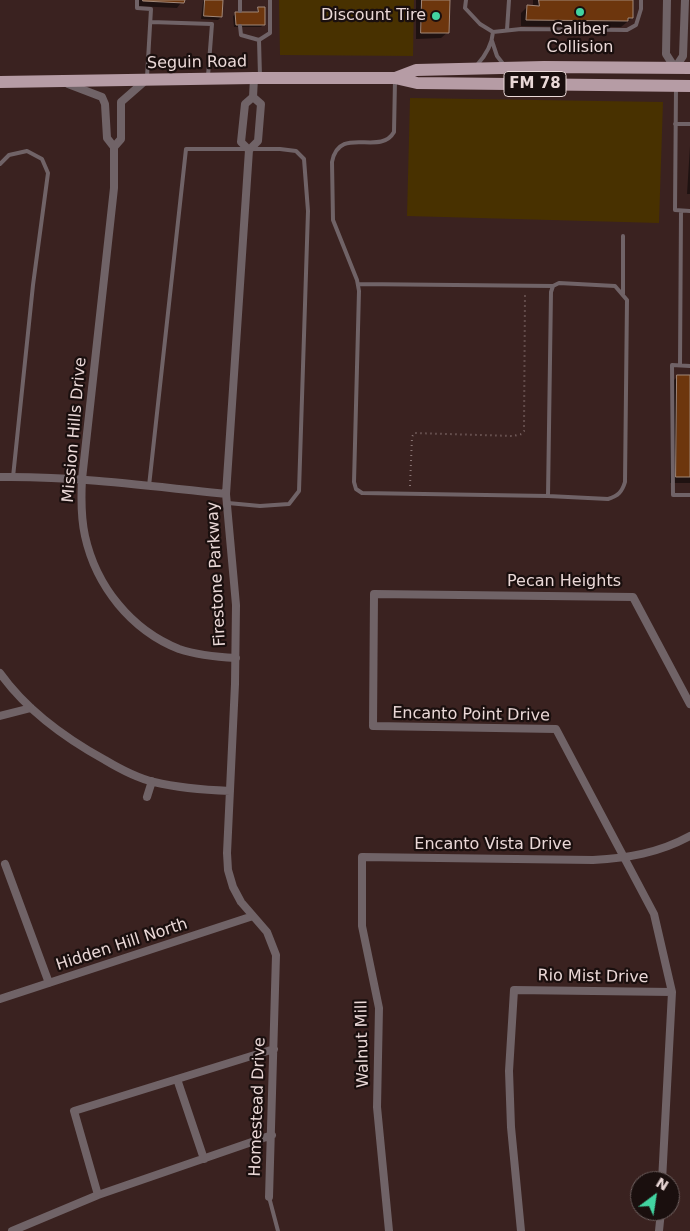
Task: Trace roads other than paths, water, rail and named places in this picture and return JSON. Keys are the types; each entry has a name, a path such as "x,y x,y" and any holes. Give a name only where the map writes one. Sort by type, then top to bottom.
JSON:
{"main road":[{"name":"Seguin Road","path":"395,78 416,70 474,68 690,68"},
{"path":"635,86 669,74 675,68 690,77"},
{"name":"Seguin Road","path":"0,82 395,78 417,84 690,86"}],"street":[{"path":"667,0 666,54 675,68 683,56 685,0"},
{"name":"Firestone Parkway","path":"249,150 241,142 245,104 253,97 257,78"},
{"name":"Mission Hills Drive","path":"114,147 122,139 121,102 147,80"},
{"name":"Mission Hills Drive","path":"61,81 102,97 106,104 107,138 114,147 114,188 82,479 82,519 88,550 101,579 119,605 142,627 180,649 213,656 236,658"},
{"name":"Firestone Parkway","path":"253,97 261,104 258,141 249,150 226,494 236,605 236,658 227,853 228,870 233,887 241,902 267,932 276,955 276,984"},
{"path":"0,478 82,479 226,494"},
{"name":"Pecan Heights","path":"374,594 633,597 690,704"},
{"name":"Encanto Point Drive","path":"374,594 373,726 556,729 654,914 672,992 663,1171"},
{"path":"0,673 31,708 70,740 119,768 152,782 187,788 230,791"},
{"path":"0,716 31,708"},
{"path":"147,797 152,782"},
{"path":"624,858 640,856 665,848 690,836"},
{"name":"Encanto Vista Drive","path":"362,857 593,860 624,858"},
{"name":"Walnut Mill","path":"362,857 362,926 379,1008 377,1107 389,1231"},
{"path":"5,864 49,983"},
{"name":"Hidden Hill North","path":"0,999 253,916"},
{"name":"Homestead Drive","path":"269,1197 276,984"},
{"name":"Rio Mist Drive","path":"521,1231 511,1127 509,1071 514,990 672,992"},
{"path":"98,1196 74,1111 274,1049"},
{"path":"177,1079 204,1159"},
{"path":"12,1231 98,1196 272,1135"}],"lane":[{"path":"137,0 137,8 151,9 147,80"},
{"path":"240,0 240,11"},
{"path":"240,26 241,35 259,40 270,33 270,0"},
{"path":"466,0 465,8 480,24 493,32 507,30 627,30 636,25 641,9 641,0"},
{"path":"507,30 509,0"},
{"path":"151,22 212,24 208,79"},
{"path":"474,68 486,54 492,41 493,32"},
{"path":"257,78 259,40"},
{"path":"492,41 497,56 506,68"},
{"path":"358,284 553,286 559,283 615,286 624,294 627,300 625,482 623,492 608,499 548,496 362,493 356,489 354,482 359,291 333,220 332,162 334,154 339,147 346,143 383,142 394,132 395,78"},
{"path":"676,86 674,210 690,211"},
{"path":"675,124 690,124"},
{"path":"149,486 186,149 280,149 296,151 304,159 308,211 299,491 289,504 260,506 227,503"},
{"path":"0,164 9,156 26,151 42,158 48,173 13,477"},
{"path":"680,366 682,210"},
{"path":"623,236 624,294"},
{"path":"548,496 551,292 553,286"},
{"path":"690,366 672,365 673,495 690,495"},
{"name":"Homestead Drive","path":"269,1197 278,1231"}],"place":[{"name":"Caliber Collision","path":"580,12"},
{"name":"Discount Tire","path":"436,16"}]}
